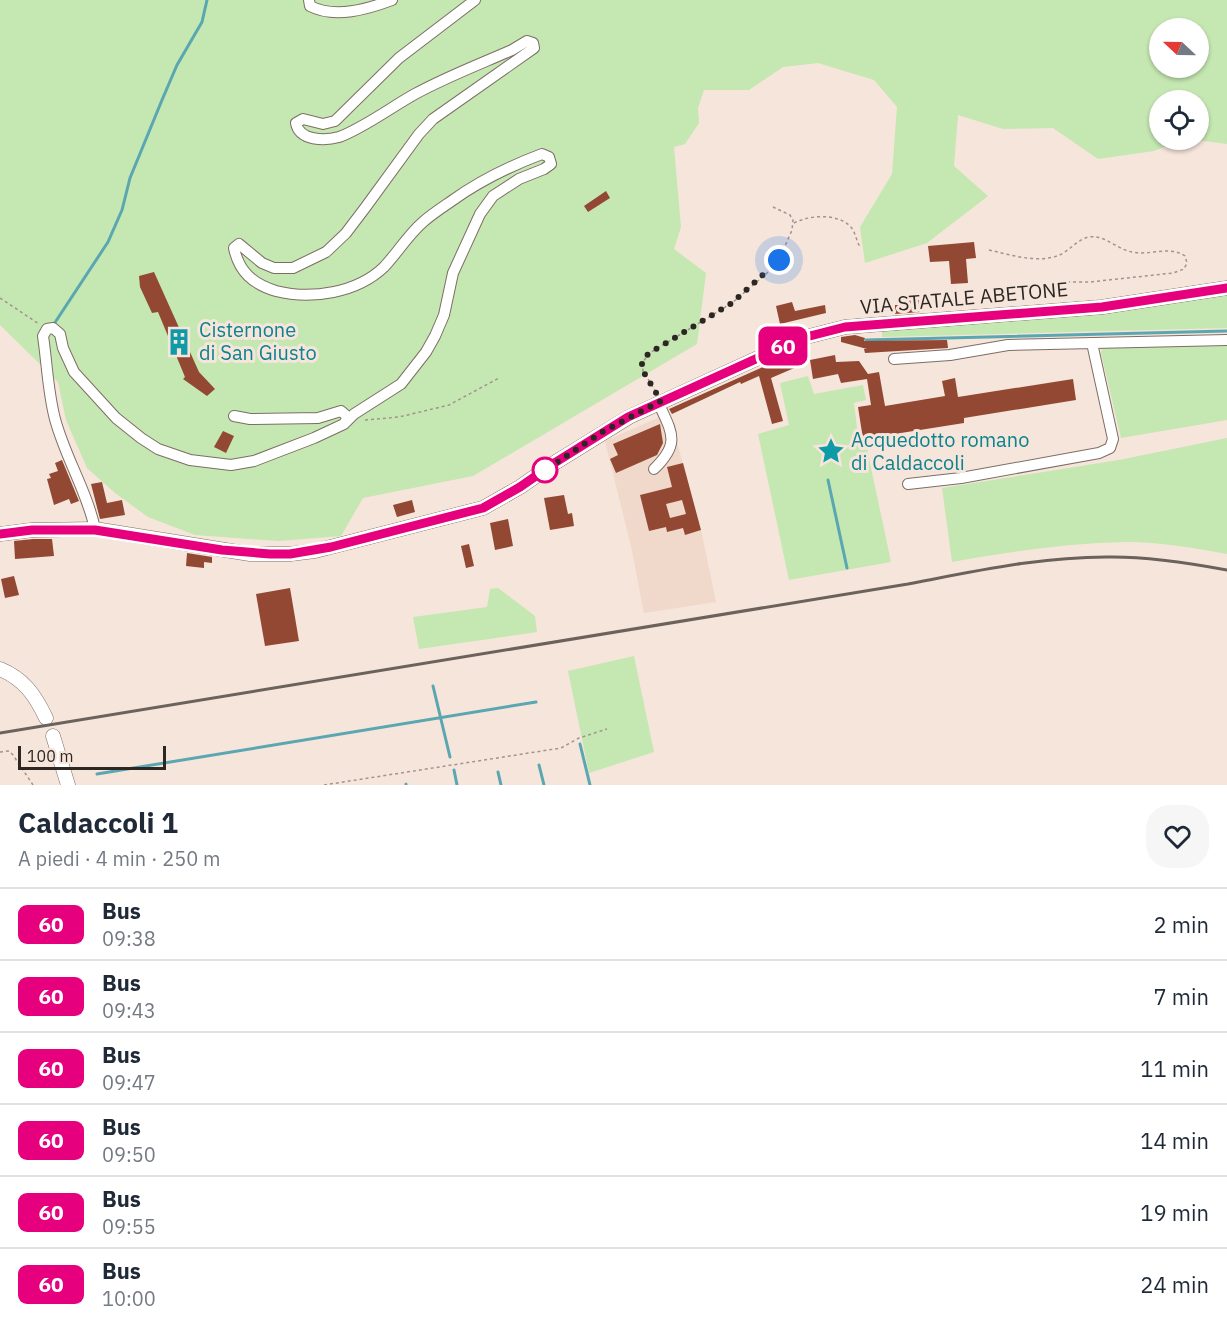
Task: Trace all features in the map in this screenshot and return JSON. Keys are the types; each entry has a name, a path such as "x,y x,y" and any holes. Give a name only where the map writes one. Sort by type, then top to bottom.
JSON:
{"main road":[{"name":"VIA STATALE ABETONE","path":"0,534 32,530 95,530 250,554 290,554 347,544 483,508 520,487 604,431 659,401 792,342 820,333 845,327 1102,307 1227,288"},
{"path":"0,669 21,681 30,690 46,718"},
{"path":"53,736 68,785"}],"lane":[{"path":"309,0 310,6 318,10 358,11 392,0"},
{"path":"95,530 91,509 69,459 55,418 43,336 47,329 53,328 60,334 63,348 74,372 116,418 158,449 190,460 231,465 254,461 315,438 344,424 354,414 401,384 426,352 444,315 453,273 480,213 493,196 519,179 551,164 549,157 542,154 486,178 423,222 382,268 363,281 343,289 314,296 289,294 264,287 247,276 237,263 234,248 239,244 262,262 274,268 293,268 326,252 345,233 419,134 433,119 534,48 533,43 527,41 417,93 338,137 316,139 304,136 297,130 296,123 303,119 323,124 335,121 399,58 475,0"},
{"path":"894,359 950,355 1008,345 1227,340"},
{"path":"908,484 961,478 1100,453 1110,448 1113,439 1092,343"},
{"path":"654,469 671,446 670,428 659,401"},
{"path":"234,416 250,419 318,418 341,411 348,417 344,424"}],"path":[{"path":"772,207 790,215 794,223"},
{"path":"659,401 643,371 642,364 648,354 732,303 752,286 779,260 794,223 809,217 833,217 850,226 861,248"},
{"path":"989,250 1028,258 1043,258 1059,255 1087,237 1106,239 1132,252 1171,250 1185,256 1187,263 1184,269 1173,273 1090,282 1069,282 1061,291 1061,310"},
{"path":"0,298 47,329"},
{"path":"366,420 399,417 449,405 499,378"},
{"path":"324,785 561,748 579,738 607,729"},
{"path":"0,752 9,751 33,785"}],"shaded area":[{"path":"669,413 701,530 716,602 644,613 631,546 605,441"}],"green space":[{"path":"0,0 1227,0 1227,144 1209,142 1209,90 1149,90 1149,150 1157,150 1098,159 1053,128 1003,129 958,115 954,166 988,196 927,243 865,263 860,227 892,174 897,107 874,80 818,63 783,67 749,90 704,90 698,108 699,123 685,144 674,147 681,227 674,249 706,273 697,344 473,476 363,498 341,536 278,541 195,535 148,517 115,493 87,468 66,420 58,382 0,325"},
{"path":"1227,295 1227,328 882,337 882,330 952,326"},
{"path":"1227,345 1227,420 1121,438 1101,353 1102,348 1105,346"},
{"path":"808,376 814,394 863,385 866,400 854,403 859,444 866,444 891,562 789,580 758,434 789,425 780,383"},
{"path":"1227,438 1227,554 1164,544 1126,542 1038,549 952,562 942,488 1119,460"},
{"path":"498,588 535,616 537,632 419,649 413,617 487,607 490,589"},
{"path":"634,656 654,752 589,773 568,671"}],"building":[{"path":"606,191 610,198 588,212 584,206"},
{"path":"974,242 976,258 966,259 968,283 951,284 949,261 930,262 928,246"},
{"name":"Cisternone di San Giusto","path":"154,272 199,372 215,389 207,396 183,379 185,377 158,312 152,313 140,287 139,276"},
{"path":"919,300 920,312 895,314 895,305 902,305 902,301"},
{"path":"792,302 795,311 825,305 826,313 780,324 776,306"},
{"path":"855,335 865,338 864,341 947,340 948,348 865,353 864,349 867,349 841,342 841,337"},
{"path":"794,353 799,366 771,378 783,421 772,424 759,376 741,384 740,382 672,414 669,409"},
{"path":"835,355 836,362 859,361 868,374 879,372 885,406 945,396 942,381 955,378 958,397 1073,379 1076,400 964,418 964,423 863,439 858,407 871,405 867,379 841,383 838,374 813,379 810,360"},
{"path":"660,424 663,443 657,455 616,473 610,459 618,455 613,444"},
{"path":"223,431 234,436 226,453 214,447"},
{"path":"62,460 79,501 71,504 69,499 54,505 47,479 51,478 49,474 58,471 55,463"},
{"path":"683,463 701,530 685,535 683,528 667,532 666,527 649,531 640,495 672,487 667,467","holes":["682,500 686,514 670,518 666,504"]},
{"path":"102,482 107,503 122,500 125,515 100,519 91,484"},
{"path":"564,495 568,514 572,513 574,526 550,530 544,498"},
{"path":"412,500 415,512 397,517 393,505"},
{"path":"508,519 513,546 495,550 490,523"},
{"path":"52,539 54,556 15,559 14,541"},
{"path":"469,544 474,566 466,568 461,546"},
{"path":"187,553 212,557 212,563 204,562 204,568 186,566"},
{"path":"14,576 19,595 5,598 1,579"},
{"path":"290,588 299,641 265,646 256,594"}],"waterway":[{"path":"54,324 108,242 122,210 130,178 177,65 202,22 207,0"},
{"path":"866,340 1227,331"},
{"path":"828,480 847,568"},
{"path":"433,686 450,757"},
{"path":"97,774 536,702"},
{"path":"580,744 590,785"},
{"path":"539,765 544,785"},
{"path":"454,770 457,785"},
{"path":"498,772 501,785"}],"railway":[{"path":"0,733 1036,562 1087,557 1127,557 1227,570"}],"bus line":[{"name":"60","path":"0,534 32,530 95,530 250,554 290,554 347,544 483,508 520,487 628,417 802,338 845,327 1102,307 1227,288"}],"place":[{"name":"Cisternone di San Giusto","path":"179,342"},
{"name":"Acquedotto romano di Caldaccoli","path":"831,451"}],"route":[{"path":"545,470 538,475 604,431 661,401 643,371 642,364 648,354 732,303 779,260"}]}
